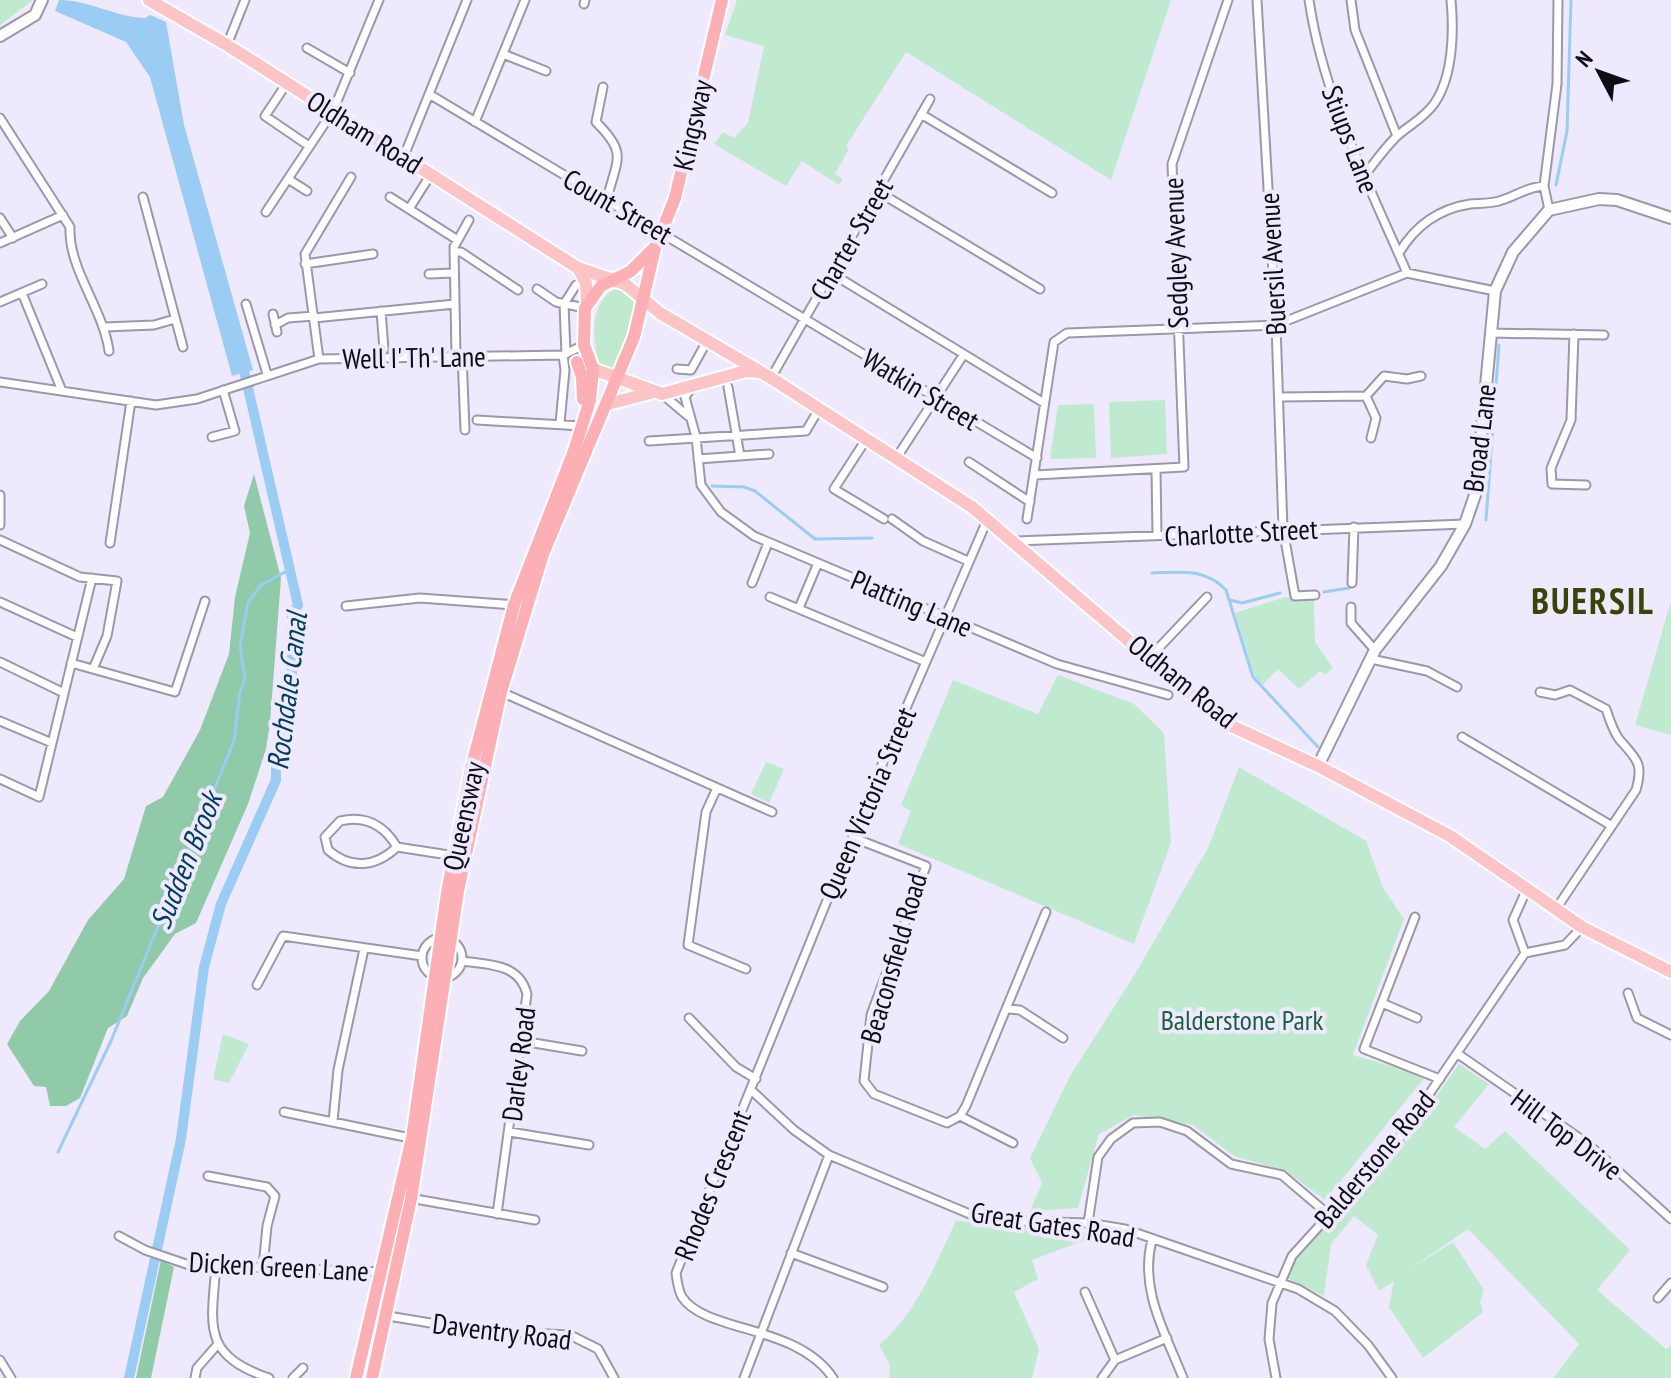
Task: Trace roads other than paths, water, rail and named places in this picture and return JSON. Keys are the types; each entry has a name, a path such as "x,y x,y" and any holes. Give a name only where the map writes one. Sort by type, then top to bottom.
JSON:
{"highway":[{"name":"Kingsway","path":"644,298 655,248 678,185 722,0"},
{"name":"Kingsway","path":"614,278 631,271 655,248"},
{"path":"593,369 584,345 586,307 601,286 614,278"},
{"name":"Queensway","path":"520,605 619,380 644,298"},
{"path":"577,362 583,384 582,426"},
{"name":"Queensway","path":"372,1378 382,1272 404,1198 416,1139 459,857 496,691 520,605 582,426 593,369"},
{"name":"Queensway","path":"356,1378 396,1272 404,1198"}],"main road":[{"path":"0,36 35,15 42,0"},
{"name":"Oldham Road","path":"150,0 333,111 578,268 614,278 644,298 650,307 767,375 988,518 1225,723 1318,766 1450,836 1582,927 1671,972"},
{"path":"1549,210 1617,200 1671,218"},
{"name":"Broad Lane","path":"1318,766 1373,654 1441,566 1465,524 1476,492 1495,291 1513,252 1549,210"},
{"path":"578,268 586,283 586,307"},
{"path":"713,345 727,363 726,382"},
{"name":"Well I' Th' Lane","path":"593,369 657,393"},
{"path":"608,404 696,385 726,382 746,371 767,375"}],"street":[{"path":"227,45 245,0"},
{"path":"266,212 333,111 379,0"},
{"path":"404,156 467,0"},
{"path":"475,122 525,0"},
{"name":"Sedgley Avenue","path":"1156,469 1184,467 1172,164 1228,0"},
{"name":"Buersil Avenue","path":"1257,0 1276,325 1283,529 1295,596 1315,595"},
{"name":"Stiups Lane","path":"1309,0 1316,45 1364,176 1407,273"},
{"path":"1351,0 1355,30 1397,136"},
{"path":"1364,176 1397,136 1418,123 1436,102 1448,71 1453,21 1451,0"},
{"path":"1549,210 1544,186 1557,84 1558,0"},
{"path":"307,48 350,73"},
{"path":"503,54 546,71"},
{"path":"287,83 265,116 309,146"},
{"path":"603,87 596,122 615,141 619,152 607,199"},
{"name":"Count Street","path":"429,94 805,319"},
{"name":"Charter Street","path":"767,375 805,319 930,99"},
{"path":"921,114 1052,193"},
{"path":"0,118 70,227 70,244 105,327 109,351"},
{"path":"409,209 431,174"},
{"path":"319,359 304,247 351,177"},
{"path":"288,179 307,191"},
{"path":"1399,253 1408,237 1432,215 1466,205 1501,201 1529,187 1544,186"},
{"path":"877,191 1040,289"},
{"path":"143,197 183,347"},
{"path":"390,197 456,239"},
{"path":"147,211 158,208"},
{"path":"0,243 63,215"},
{"path":"0,218 13,238"},
{"path":"465,430 454,252 456,239 469,220"},
{"path":"454,252 461,252 518,290"},
{"path":"305,264 373,254"},
{"path":"429,274 454,273"},
{"path":"831,273 1044,403"},
{"path":"1027,519 1054,342 1067,333 1276,325 1407,273 1495,291"},
{"path":"0,302 42,284"},
{"path":"560,423 565,370 564,304 576,285"},
{"path":"537,289 564,304 586,307"},
{"path":"22,293 62,391"},
{"path":"246,304 263,375"},
{"path":"273,314 276,329 288,318 455,304"},
{"path":"381,311 384,349"},
{"path":"105,327 154,325 175,319"},
{"name":"Watkin Street","path":"805,319 1037,458"},
{"path":"1490,333 1604,335"},
{"path":"1574,334 1571,420 1551,468 1552,484 1586,485"},
{"name":"Well I' Th' Lane","path":"0,382 156,405 197,399 319,359 564,354 584,345"},
{"path":"677,369 691,370 713,345"},
{"name":"Well I' Th' Lane","path":"564,354 593,369"},
{"path":"897,457 964,354"},
{"path":"1279,397 1366,396 1384,376 1407,379 1421,376"},
{"path":"726,382 739,434 740,456"},
{"path":"696,385 685,397 696,437 698,459 769,454"},
{"path":"212,437 235,431 223,390"},
{"name":"Well I' Th' Lane","path":"657,393 678,405 692,421"},
{"path":"1366,396 1376,418 1371,438"},
{"path":"110,543 131,401"},
{"path":"649,441 806,431 819,409"},
{"path":"477,420 582,426"},
{"path":"867,438 834,489 923,541 968,561"},
{"name":"Platting Lane","path":"698,459 701,485 710,502 768,543 1057,664 1168,695"},
{"path":"969,462 1030,502"},
{"path":"1035,475 1156,469 1157,535"},
{"path":"0,495 0,525"},
{"name":"Queen Victoria Street","path":"751,1090 988,518"},
{"name":"Charlotte Street","path":"1016,541 1465,524"},
{"path":"1352,583 1354,527"},
{"path":"0,540 80,577 117,581 107,636 93,669"},
{"path":"752,583 768,543"},
{"path":"799,608 818,563"},
{"path":"0,779 39,797 92,578"},
{"path":"770,597 926,662"},
{"path":"1151,656 1207,597"},
{"path":"346,606 420,598 520,605"},
{"path":"71,663 175,692 205,601"},
{"path":"0,602 77,637"},
{"path":"1351,607 1351,623 1373,654 1427,671 1457,687"},
{"path":"0,662 64,693"},
{"path":"1540,692 1555,695 1570,690 1606,709 1617,737 1634,753 1641,773 1636,790 1556,909"},
{"path":"496,691 772,812"},
{"path":"0,721 52,743"},
{"path":"1462,737 1612,826"},
{"path":"717,788 706,812 688,945 746,969"},
{"path":"397,847 376,862 355,864 328,850 325,837 340,821 360,819 377,825 397,847 459,857"},
{"name":"Beaconsfield Road","path":"854,838 926,866 871,1015 865,1065 867,1090 947,1123 960,1116"},
{"path":"1526,891 1513,920 1525,953 1565,945 1582,927"},
{"path":"1013,1143 960,1116 1046,912"},
{"path":"1415,917 1364,1049 1422,1069 1440,1079"},
{"path":"257,985 283,936 422,956"},
{"path":"445,938 461,950 462,961 457,972 439,978 424,967 422,956 427,945 445,938"},
{"path":"333,1121 338,1070 364,949"},
{"name":"Balderstone Road","path":"1276,1378 1269,1339 1272,1303 1292,1256 1400,1137 1525,953"},
{"name":"Darley Road","path":"462,961 504,967 522,980 527,994 497,1214"},
{"path":"1628,993 1637,1018 1671,1035"},
{"path":"1382,1003 1417,1018"},
{"path":"1006,1009 1020,1010 1063,1038"},
{"path":"689,1018 736,1067 756,1079"},
{"path":"522,1041 582,1051"},
{"name":"Hill Top Drive","path":"1458,1054 1588,1144 1671,1219"},
{"name":"Great Gates Road","path":"751,1090 794,1130 829,1155 984,1220 1088,1223 1125,1229 1298,1289 1335,1311 1368,1345 1392,1378"},
{"name":"Rhodes Crescent","path":"751,1090 676,1273 682,1296 697,1311 795,1344 823,1364 833,1378"},
{"path":"284,1112 416,1139"},
{"path":"1088,1223 1098,1157 1111,1139 1133,1123 1147,1122 1160,1122 1187,1131 1231,1164 1282,1175 1329,1215"},
{"path":"510,1132 589,1145"},
{"path":"744,1378 829,1155"},
{"path":"208,1176 267,1187 275,1196 267,1226 263,1267"},
{"path":"404,1198 535,1220"},
{"name":"Dicken Green Lane","path":"119,1236 145,1250 174,1260 216,1266 396,1272"},
{"path":"1152,1240 1146,1261 1147,1280 1183,1378"},
{"path":"791,1253 883,1287"},
{"path":"216,1266 211,1321 218,1344 240,1368 269,1378"},
{"path":"1658,1298 1671,1283"},
{"path":"1085,1292 1115,1360"},
{"name":"Daventry Road","path":"378,1314 479,1331 570,1335 598,1349 614,1378"},
{"path":"1102,1378 1115,1360 1167,1338"},
{"path":"195,1378 197,1368 218,1344"},
{"path":"0,1360 11,1378"},
{"path":"293,1378 303,1368"}],"water":[{"path":"59,0 134,17 150,15 166,22 184,125 253,370 232,376 150,77 126,42 55,11"}],"waterway":[{"path":"1556,185 1567,131 1571,0"},
{"path":"1486,520 1499,345"},
{"name":"Rochdale Canal","path":"129,1378 181,1139 204,967 221,904 276,780 276,756 292,676 292,616 298,605 242,362"},
{"name":"Sudden Brook","path":"712,486 744,487 755,491 815,539 872,538"},
{"name":"Sudden Brook","path":"58,1152 111,1041 234,741 240,692 245,679 240,646 248,603 261,585 285,572"},
{"name":"Sudden Brook","path":"1152,573 1201,575 1226,590 1253,677 1318,747"},
{"path":"1324,592 1349,588"},
{"path":"1230,600 1242,603 1280,593"}],"district":[{"name":"BUERSIL","path":"1593,600"}],"park label":[{"name":"Balderstone Park","path":"1242,1019"}]}
